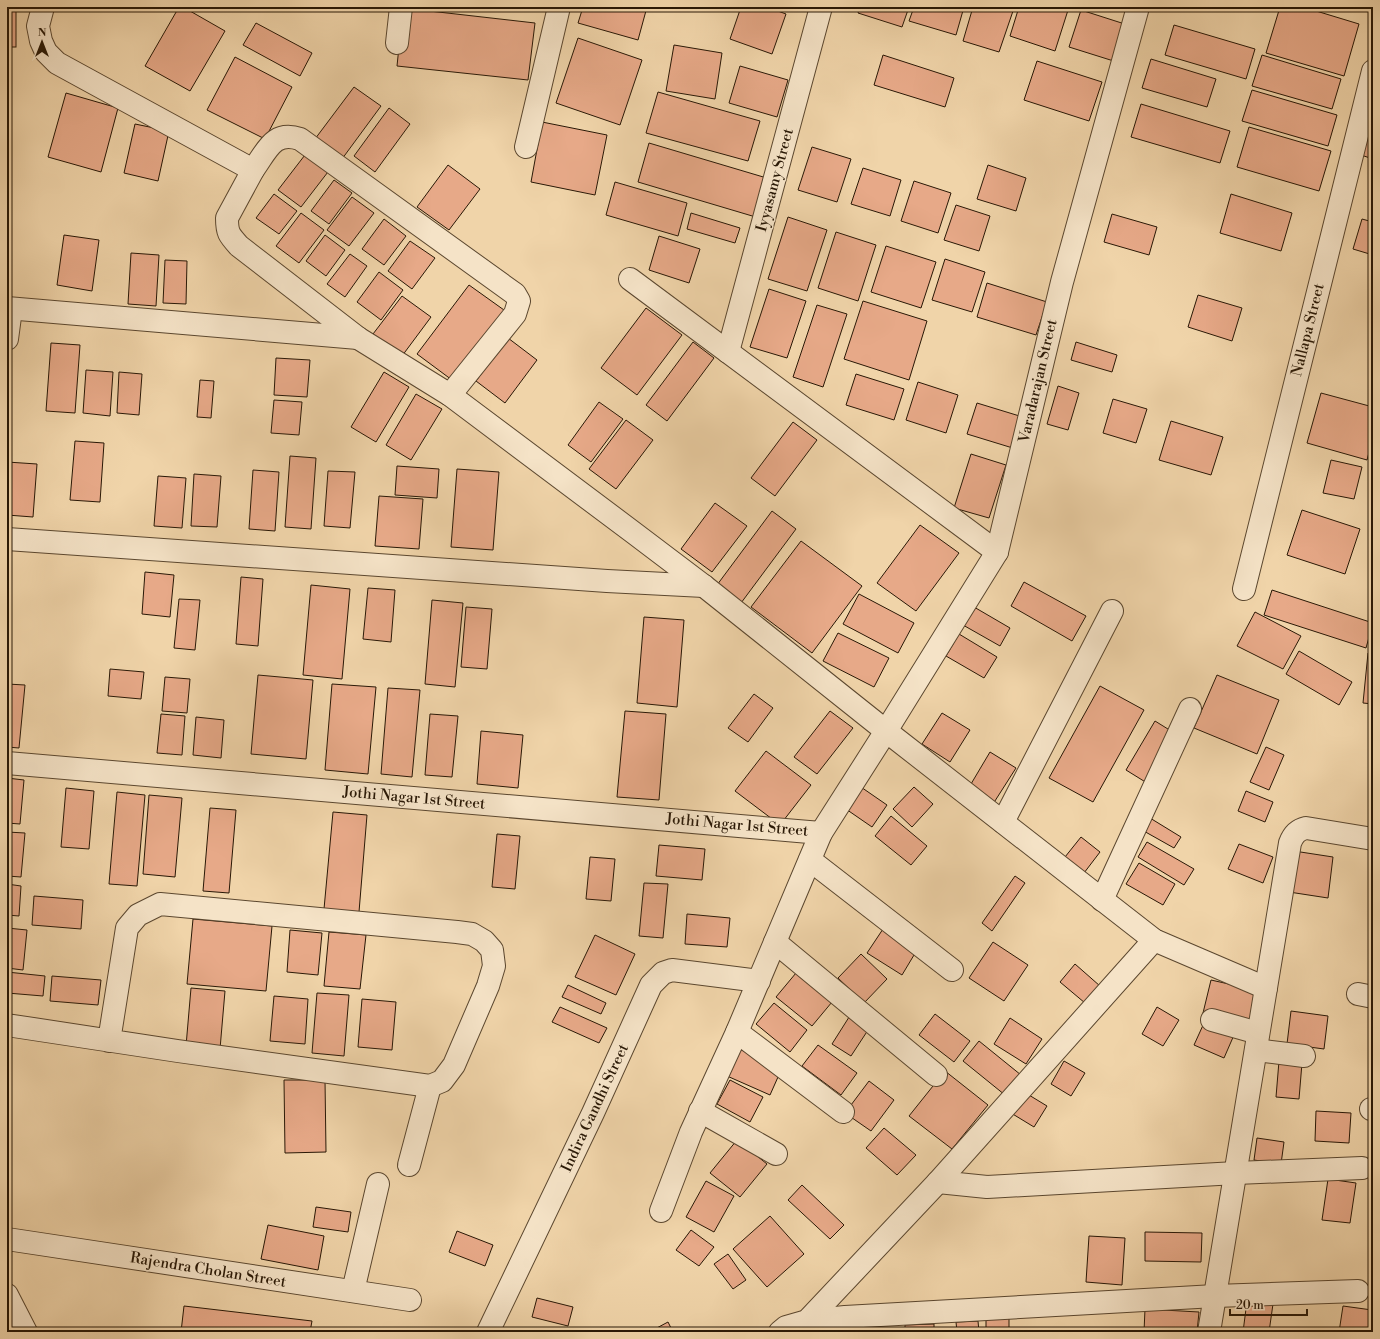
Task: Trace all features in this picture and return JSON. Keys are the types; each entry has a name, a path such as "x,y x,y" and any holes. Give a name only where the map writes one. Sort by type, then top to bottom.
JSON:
{"street":[{"path":"42,7 38,26 41,40 46,52 57,63 253,170"},
{"path":"397,43 402,7"},
{"path":"526,147 559,7"},
{"name":"Iyyasamy Street","path":"728,352 821,7"},
{"name":"Varadarajan Street","path":"661,1211 690,1132 737,1032 821,832 998,552 1062,282 1138,7"},
{"name":"Nallapa Street","path":"1244,589 1373,71"},
{"path":"450,395 515,314 519,301 515,294 300,139 291,136 283,136 276,139 253,170 227,218 229,236 239,246 358,338 450,395 704,586 886,731 1154,940 1266,988"},
{"path":"630,278 998,552"},
{"path":"7,339 9,308 358,338"},
{"path":"7,539 600,581 704,586"},
{"path":"1003,822 1112,611"},
{"path":"1102,900 1190,709"},
{"name":"Jothi Nagar 1st Street","path":"7,763 821,832"},
{"path":"1209,1332 1290,843 1294,835 1300,830 1306,828 1373,839"},
{"path":"810,860 952,970"},
{"path":"7,1025 109,1041 178,1051 430,1086 442,1081 454,1065 488,986 494,966 492,950 484,941 472,934 160,904 138,915 127,928 109,1041"},
{"path":"807,1321 938,1182 1154,940"},
{"path":"775,942 936,1075"},
{"name":"Indira Gandhi Street","path":"488,1332 593,1113 651,985 663,973 672,970 759,981"},
{"path":"1212,1020 1257,1042 1304,1056"},
{"path":"737,1032 843,1112"},
{"path":"409,1165 430,1086"},
{"path":"700,1111 776,1154"},
{"path":"938,1182 987,1187 1236,1173 1362,1168"},
{"path":"353,1292 378,1184"},
{"name":"Rajendra Cholan Street","path":"7,1239 410,1300"},
{"path":"780,1332 786,1327 807,1321 845,1317 1215,1296 1358,1292"},
{"path":"7,1295 26,1332"}],"building":[{"path":"7,7 16,7 16,47 7,47"},
{"path":"179,7 183,7 225,31 190,91 145,66"},
{"path":"583,7 647,7 638,40 578,23"},
{"path":"741,7 767,7 786,14 772,54 730,39"},
{"path":"860,7 909,7 902,27 858,13"},
{"path":"914,7 964,7 956,35 909,21"},
{"path":"973,7 1001,7 1013,11 999,52 963,41"},
{"path":"1019,7 1069,7 1055,51 1010,36"},
{"path":"1280,7 1303,7 1359,24 1344,76 1266,53"},
{"path":"403,8 535,23 528,80 397,66"},
{"path":"1081,10 1131,26 1120,63 1069,47"},
{"path":"256,23 312,53 300,76 243,45"},
{"path":"1174,25 1255,49 1246,79 1165,55"},
{"path":"578,38 642,60 620,125 556,103"},
{"path":"674,45 722,53 715,99 666,91"},
{"path":"883,55 954,78 945,107 874,85"},
{"path":"1262,55 1341,79 1332,109 1252,86"},
{"path":"235,57 292,87 265,139 207,110"},
{"path":"1151,59 1216,79 1207,107 1142,88"},
{"path":"1037,61 1102,82 1089,121 1024,100"},
{"path":"740,66 788,80 777,117 729,103"},
{"path":"354,87 381,106 342,159 315,139"},
{"path":"1252,90 1337,115 1328,146 1242,121"},
{"path":"658,92 760,121 748,161 646,133"},
{"path":"66,93 118,108 101,172 48,157"},
{"path":"1141,104 1230,131 1220,163 1131,137"},
{"path":"389,108 410,124 375,172 354,156"},
{"path":"542,122 607,135 595,195 531,182"},
{"path":"1367,123 1373,124 1373,159 1358,154"},
{"path":"135,124 169,131 158,181 124,173"},
{"path":"1249,127 1331,151 1319,191 1237,167"},
{"path":"649,143 770,179 759,218 638,182"},
{"path":"812,147 851,159 837,202 798,190"},
{"path":"308,151 331,168 301,207 278,190"},
{"path":"448,165 480,189 449,230 417,207"},
{"path":"988,165 1026,178 1016,211 977,199"},
{"path":"863,168 901,180 890,216 851,204"},
{"path":"334,180 352,193 329,224 311,211"},
{"path":"914,181 951,193 938,233 901,221"},
{"path":"615,182 687,203 678,236 606,215"},
{"path":"274,194 297,211 279,234 256,218"},
{"path":"1231,194 1292,213 1281,251 1220,233"},
{"path":"352,197 374,213 349,246 327,230"},
{"path":"956,205 990,216 979,251 944,240"},
{"path":"301,213 324,230 299,263 276,246"},
{"path":"691,213 740,228 735,243 687,229"},
{"path":"1112,214 1157,227 1149,255 1104,242"},
{"path":"788,217 827,230 807,291 768,279"},
{"path":"384,219 406,236 384,265 362,249"},
{"path":"1362,219 1373,222 1373,255 1353,249"},
{"path":"836,232 876,245 858,301 818,288"},
{"path":"64,235 99,240 92,291 57,285"},
{"path":"325,235 345,250 326,276 306,261"},
{"path":"659,236 700,249 689,283 649,270"},
{"path":"410,241 435,258 412,289 388,271"},
{"path":"886,246 936,262 921,308 871,292"},
{"path":"131,253 159,255 156,306 128,304"},
{"path":"350,254 367,266 345,297 327,284"},
{"path":"945,259 985,272 972,312 932,300"},
{"path":"165,260 187,261 186,304 163,303"},
{"path":"379,272 403,290 381,320 357,302"},
{"path":"987,283 1047,302 1036,335 977,317"},
{"path":"469,285 504,310 452,380 417,354"},
{"path":"769,289 806,301 787,358 750,347"},
{"path":"1198,295 1242,308 1232,341 1188,327"},
{"path":"402,296 431,317 402,356 373,334"},
{"path":"863,301 927,321 909,380 844,359"},
{"path":"817,305 847,314 823,387 793,377"},
{"path":"646,308 682,335 637,395 601,368"},
{"path":"508,338 537,360 505,403 476,381"},
{"path":"693,342 714,358 667,421 646,405"},
{"path":"1076,342 1117,355 1112,372 1071,360"},
{"path":"51,343 80,345 75,413 46,411"},
{"path":"276,358 310,360 307,397 274,395"},
{"path":"86,370 113,372 110,416 83,413"},
{"path":"119,372 142,374 139,415 117,413"},
{"path":"384,372 409,387 376,442 351,427"},
{"path":"856,374 904,389 894,420 846,405"},
{"path":"200,380 214,381 211,418 197,417"},
{"path":"918,382 958,395 946,433 906,420"},
{"path":"1058,386 1079,393 1068,430 1047,424"},
{"path":"1321,393 1373,407 1373,437 1367,460 1307,443"},
{"path":"416,394 442,409 411,460 386,445"},
{"path":"1113,399 1147,409 1136,443 1103,433"},
{"path":"274,400 302,402 299,435 271,433"},
{"path":"599,402 623,419 591,462 568,445"},
{"path":"977,403 1026,418 1016,449 967,434"},
{"path":"626,420 653,440 616,489 589,469"},
{"path":"1171,421 1223,437 1211,475 1159,460"},
{"path":"793,422 817,440 775,496 751,478"},
{"path":"75,441 104,443 100,502 70,500"},
{"path":"971,454 1006,465 989,518 954,508"},
{"path":"290,456 316,458 311,529 285,527"},
{"path":"1331,460 1362,467 1354,499 1323,493"},
{"path":"7,462 37,464 33,517 7,515"},
{"path":"397,466 439,469 437,498 395,495"},
{"path":"457,469 499,472 493,550 451,547"},
{"path":"253,470 279,472 275,531 249,529"},
{"path":"328,471 355,472 350,528 324,526"},
{"path":"194,474 221,476 217,527 191,526"},
{"path":"158,476 186,478 182,528 154,526"},
{"path":"379,496 423,499 419,549 375,546"},
{"path":"715,503 747,526 712,572 681,549"},
{"path":"1302,510 1360,529 1345,574 1287,555"},
{"path":"772,511 796,529 741,603 717,585"},
{"path":"920,525 959,553 916,611 877,583"},
{"path":"801,541 862,586 812,653 751,607"},
{"path":"145,572 174,575 170,617 142,614"},
{"path":"241,577 263,579 258,646 236,644"},
{"path":"1024,582 1086,616 1072,641 1011,606"},
{"path":"311,585 350,589 342,679 303,675"},
{"path":"368,588 395,590 391,642 363,639"},
{"path":"1272,590 1373,623 1366,648 1264,615"},
{"path":"859,594 914,623 898,653 843,624"},
{"path":"179,599 200,600 195,650 174,648"},
{"path":"432,600 463,603 455,687 425,684"},
{"path":"466,607 492,609 487,669 461,667"},
{"path":"974,607 1010,628 1000,646 963,625"},
{"path":"1255,612 1301,636 1283,669 1237,646"},
{"path":"644,617 684,620 677,707 637,703"},
{"path":"838,633 889,658 874,687 823,661"},
{"path":"959,634 997,657 984,678 946,656"},
{"path":"1299,651 1352,682 1339,705 1286,674"},
{"path":"1368,653 1373,654 1373,704 1363,703"},
{"path":"110,669 144,672 141,699 108,696"},
{"path":"258,675 313,680 306,759 251,754"},
{"path":"1217,675 1279,700 1257,754 1194,728"},
{"path":"165,677 190,679 187,713 162,711"},
{"path":"7,684 25,685 19,748 7,747"},
{"path":"332,684 376,687 368,774 325,770"},
{"path":"1100,686 1144,710 1093,802 1049,778"},
{"path":"388,688 420,690 412,777 381,774"},
{"path":"754,694 773,708 748,742 728,728"},
{"path":"625,711 666,714 659,800 617,797"},
{"path":"830,711 853,728 817,774 794,757"},
{"path":"942,713 970,730 950,762 922,744"},
{"path":"161,714 185,716 182,755 157,753"},
{"path":"430,714 458,716 452,777 425,775"},
{"path":"196,717 224,720 221,758 193,755"},
{"path":"1155,721 1176,734 1147,783 1126,770"},
{"path":"481,731 523,735 518,788 477,784"},
{"path":"1266,747 1284,755 1269,790 1250,782"},
{"path":"766,751 811,785 780,825 735,791"},
{"path":"990,752 1016,768 993,804 968,789"},
{"path":"7,778 24,780 20,824 7,823"},
{"path":"858,785 887,805 872,827 843,807"},
{"path":"914,787 933,804 912,827 893,809"},
{"path":"66,788 94,791 89,849 61,847"},
{"path":"1246,791 1273,802 1265,822 1238,811"},
{"path":"117,792 145,795 137,886 109,884"},
{"path":"149,795 182,798 175,877 143,874"},
{"path":"210,808 236,810 229,893 203,891"},
{"path":"333,812 367,815 359,912 324,909"},
{"path":"891,816 927,846 911,865 875,836"},
{"path":"1150,818 1181,837 1174,848 1142,830"},
{"path":"7,832 25,833 21,877 7,876"},
{"path":"497,834 520,836 515,889 492,887"},
{"path":"1081,837 1100,852 1084,873 1065,857"},
{"path":"1147,842 1194,869 1184,885 1138,857"},
{"path":"1239,844 1273,857 1263,883 1228,869"},
{"path":"659,845 705,849 702,880 656,876"},
{"path":"1294,851 1333,857 1328,898 1289,892"},
{"path":"590,857 615,859 611,901 586,899"},
{"path":"1139,863 1175,884 1163,905 1126,884"},
{"path":"1015,876 1025,883 992,931 982,923"},
{"path":"644,883 668,884 663,938 639,936"},
{"path":"7,884 21,886 19,916 7,915"},
{"path":"34,896 83,900 81,929 32,925"},
{"path":"687,914 730,918 727,947 685,944"},
{"path":"193,919 272,926 266,991 187,984"},
{"path":"7,928 27,930 23,970 7,968"},
{"path":"883,929 917,950 902,975 867,953"},
{"path":"290,930 322,933 318,975 287,972"},
{"path":"329,932 366,935 360,989 324,986"},
{"path":"595,935 635,954 616,995 575,977"},
{"path":"993,942 1028,965 1004,1001 969,978"},
{"path":"861,954 887,979 864,1003 838,978"},
{"path":"1075,964 1100,986 1085,1003 1060,982"},
{"path":"7,972 45,976 43,996 7,993"},
{"path":"796,973 832,1002 812,1026 776,997"},
{"path":"52,976 101,980 98,1005 50,1001"},
{"path":"1211,980 1260,991 1252,1024 1203,1013"},
{"path":"568,985 606,1003 601,1014 562,997"},
{"path":"191,988 225,991 220,1049 186,1046"},
{"path":"317,993 349,995 344,1056 312,1053"},
{"path":"274,996 308,999 305,1044 270,1041"},
{"path":"362,999 396,1002 392,1050 358,1047"},
{"path":"774,1003 807,1030 790,1052 756,1024"},
{"path":"560,1007 607,1028 599,1043 552,1022"},
{"path":"1157,1007 1179,1020 1163,1046 1142,1034"},
{"path":"1291,1011 1328,1016 1324,1049 1287,1044"},
{"path":"851,1014 870,1027 851,1056 832,1044"},
{"path":"935,1014 970,1041 954,1062 919,1035"},
{"path":"1010,1018 1042,1039 1026,1064 994,1044"},
{"path":"1204,1023 1234,1035 1224,1058 1194,1045"},
{"path":"979,1041 1021,1075 1005,1095 963,1061"},
{"path":"818,1045 857,1073 841,1095 802,1066"},
{"path":"739,1049 782,1068 770,1095 727,1076"},
{"path":"1064,1061 1085,1073 1071,1096 1051,1084"},
{"path":"1279,1061 1302,1063 1299,1099 1276,1097"},
{"path":"945,1071 988,1105 952,1149 909,1116"},
{"path":"284,1080 325,1080 326,1152 285,1153"},
{"path":"730,1080 763,1097 750,1122 717,1104"},
{"path":"869,1081 894,1100 871,1131 845,1113"},
{"path":"1024,1092 1047,1106 1034,1127 1011,1113"},
{"path":"1316,1111 1351,1113 1349,1143 1315,1141"},
{"path":"884,1128 916,1155 897,1175 866,1148"},
{"path":"1257,1138 1284,1142 1281,1164 1254,1160"},
{"path":"737,1140 767,1164 740,1197 710,1173"},
{"path":"1328,1179 1356,1183 1350,1223 1322,1220"},
{"path":"706,1181 734,1196 714,1232 686,1217"},
{"path":"802,1185 844,1225 830,1239 788,1200"},
{"path":"316,1207 351,1212 348,1232 313,1227"},
{"path":"770,1216 804,1254 767,1287 733,1249"},
{"path":"268,1225 324,1236 318,1270 261,1259"},
{"path":"691,1230 714,1247 699,1266 676,1250"},
{"path":"457,1231 493,1245 485,1266 449,1252"},
{"path":"1145,1232 1202,1233 1201,1262 1145,1261"},
{"path":"1089,1236 1125,1238 1122,1285 1086,1282"},
{"path":"728,1254 746,1280 733,1289 714,1264"},
{"path":"537,1298 573,1307 568,1326 532,1317"},
{"path":"1247,1301 1273,1304 1269,1332 1243,1332"},
{"path":"184,1306 312,1321 310,1332 181,1332"},
{"path":"1343,1306 1372,1310 1369,1332 1339,1332"},
{"path":"1145,1309 1199,1312 1197,1332 1144,1332"},
{"path":"986,1315 1009,1315 1009,1332 986,1332"},
{"path":"978,1321 979,1332 957,1332 956,1322"},
{"path":"668,1322 673,1332 654,1332 653,1330"},
{"path":"934,1324 934,1332 905,1332 905,1325"}]}
